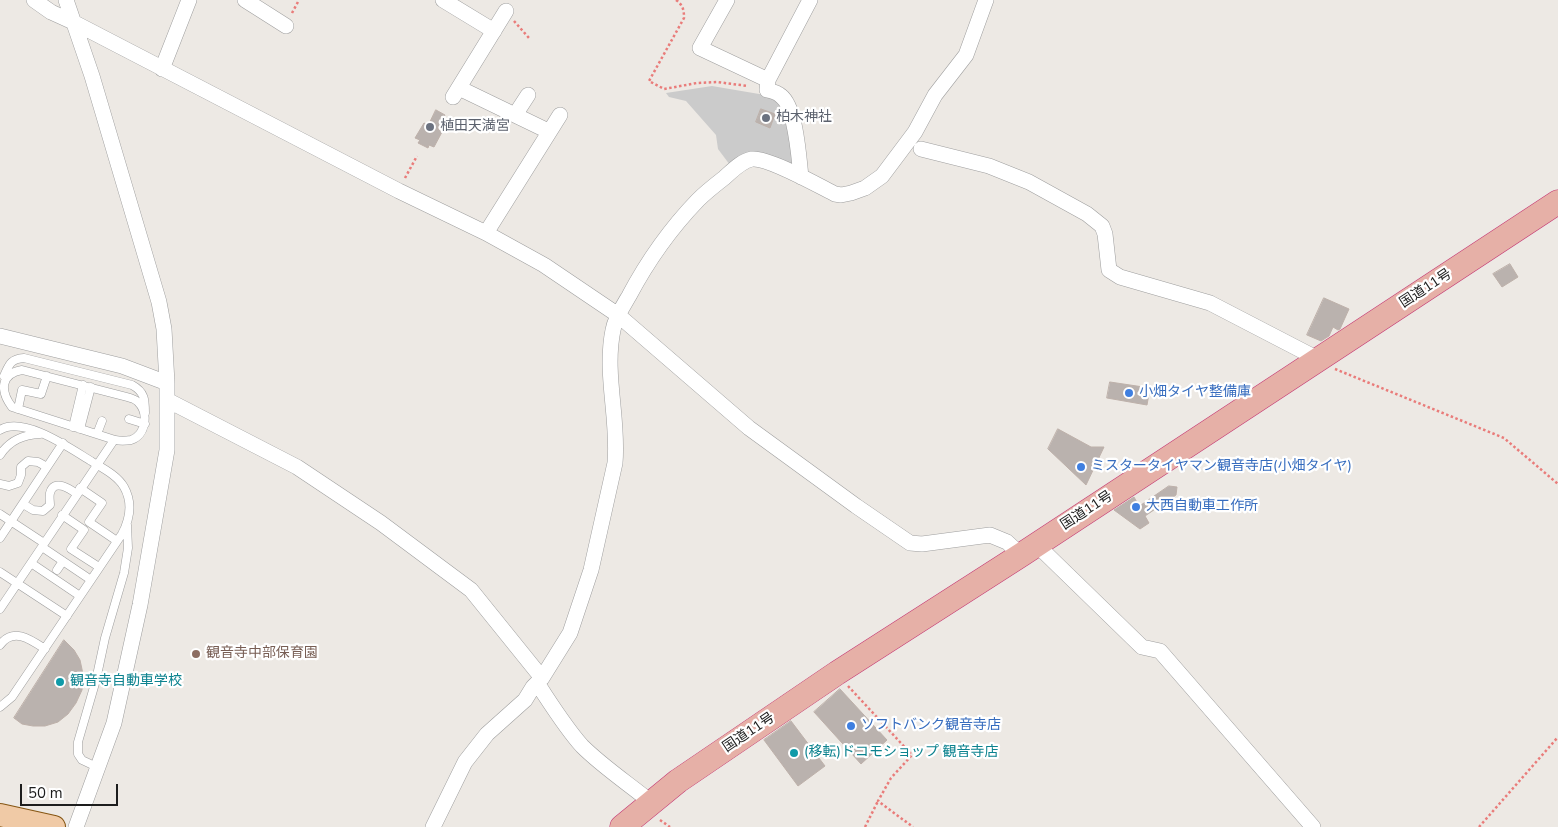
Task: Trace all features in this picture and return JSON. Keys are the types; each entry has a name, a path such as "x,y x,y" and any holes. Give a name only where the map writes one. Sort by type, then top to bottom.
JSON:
{"highway":[{"name":"国道11号","path":"622,827 709,759 1558,202"}],"main road":[{"path":"0,815 54,827"}],"street":[{"path":"34,0 51,12 399,191 486,233 544,265 618,315 749,428 910,543 922,544 990,535 1028,549 1142,647 1160,651 1313,827"},
{"path":"66,0 92,76 159,302 164,329 168,400 167,450 140,605 114,723 76,827"},
{"path":"162,69 189,0"},
{"path":"245,0 286,26"},
{"path":"727,0 700,48 767,85 782,96 788,105 797,139 801,177"},
{"path":"767,85 810,0"},
{"path":"433,827 465,762 487,734 525,700 570,633 591,570 615,463 616,443 610,347 613,328 618,315 640,276 674,228 698,200 747,160 754,158 786,169 835,194 841,195 864,188 882,176 915,132 936,95 966,55 986,0"},
{"path":"441,4 494,31"},
{"path":"506,11 456,92 516,115 548,131"},
{"path":"516,115 528,95"},
{"path":"486,233 548,131 560,115"},
{"path":"921,149 989,166 1029,182 1064,200 1102,226 1105,234 1110,270 1120,278 1210,303 1318,359"},
{"path":"0,336 122,366 167,383"},
{"path":"168,400 297,467 382,523 471,590 539,681 565,724 582,746 652,803"}],"lane":[{"path":"0,397 1,387 9,364 16,358 24,358 132,385 145,396 145,423 142,431 133,439 114,440 12,407 4,400 1,387 8,374 22,370 127,397 138,402 144,412 145,423"},
{"path":"18,409 22,390 41,394 47,376"},
{"path":"76,428 87,386"},
{"path":"129,419 145,423"},
{"path":"97,434 102,420"},
{"path":"0,430 19,426 54,438 116,477 124,486 129,498 128,548 124,573 78,742 78,754 82,760 98,768"},
{"path":"0,455 10,443 20,437 39,434 54,438"},
{"path":"1,607 114,440"},
{"path":"0,538 63,443"},
{"path":"0,484 10,486 18,483 21,467 28,461 38,462 47,467"},
{"path":"23,504 33,510 43,511 50,505 52,490 58,486 62,485 79,491 102,503 89,522 117,541"},
{"path":"0,514 91,580"},
{"path":"62,515 84,530 71,549 99,568"},
{"path":"0,707 12,697 127,524"},
{"path":"57,570 63,561"},
{"path":"31,563 80,596"},
{"path":"0,572 67,616"},
{"path":"46,585 52,577"},
{"path":"0,645 5,639 15,635 26,637 45,649"}],"path":[{"path":"676,0 681,4 684,18 649,81 664,89 697,83 717,82 767,85"},
{"path":"399,191 418,156"},
{"path":"1318,359 1335,369 1504,438 1558,484"},
{"path":"837,674 912,755 891,778 865,827"},
{"path":"1479,827 1558,737"},
{"path":"878,801 913,827"}],"shaded area":[{"path":"712,86 765,95 777,100 785,114 795,166 730,165 718,149 716,135 686,101 669,97 666,93"}],"building":[{"name":"柏木神社","path":"761,109 775,114 770,128 756,122"},
{"name":"植田天満宮","path":"436,110 445,115 438,129 442,132 434,147 429,145 428,148 418,143 420,140 415,138 424,123 428,125"},
{"path":"1510,264 1518,277 1502,287 1493,274"},
{"path":"1324,298 1349,309 1340,329 1338,330 1333,327 1329,336 1321,341 1307,335"},
{"name":"小畑タイヤ整備庫","path":"1110,382 1150,388 1147,405 1107,398"},
{"name":"ミスタータイヤマン観音寺店(小畑タイヤ)","path":"1058,429 1091,447 1104,447 1086,485 1048,449"},
{"name":"大西自動車工作所","path":"1169,486 1177,487 1176,495 1145,516 1149,523 1140,529 1114,510 1134,497 1139,506"},
{"name":"観音寺自動車学校","path":"64,640 74,650 80,660 83,674 82,690 76,703 68,714 58,722 45,726 22,724 14,718"},
{"name":"ソフトバンク観音寺店","path":"840,689 887,740 861,764 814,712"},
{"name":"(移転)ドコモショップ 観音寺店","path":"791,721 825,766 798,786 764,740"}],"place":[{"name":"柏木神社","path":"766,118"},
{"name":"植田天満宮","path":"430,127"},
{"name":"小畑タイヤ整備庫","path":"1129,393"},
{"name":"ミスタータイヤマン観音寺店(小畑タイヤ)","path":"1081,467"},
{"name":"大西自動車工作所","path":"1136,507"},
{"name":"観音寺中部保育園","path":"196,654"},
{"name":"観音寺自動車学校","path":"60,682"},
{"name":"ソフトバンク観音寺店","path":"851,726"},
{"name":"(移転)ドコモショップ 観音寺店","path":"794,753"}]}
